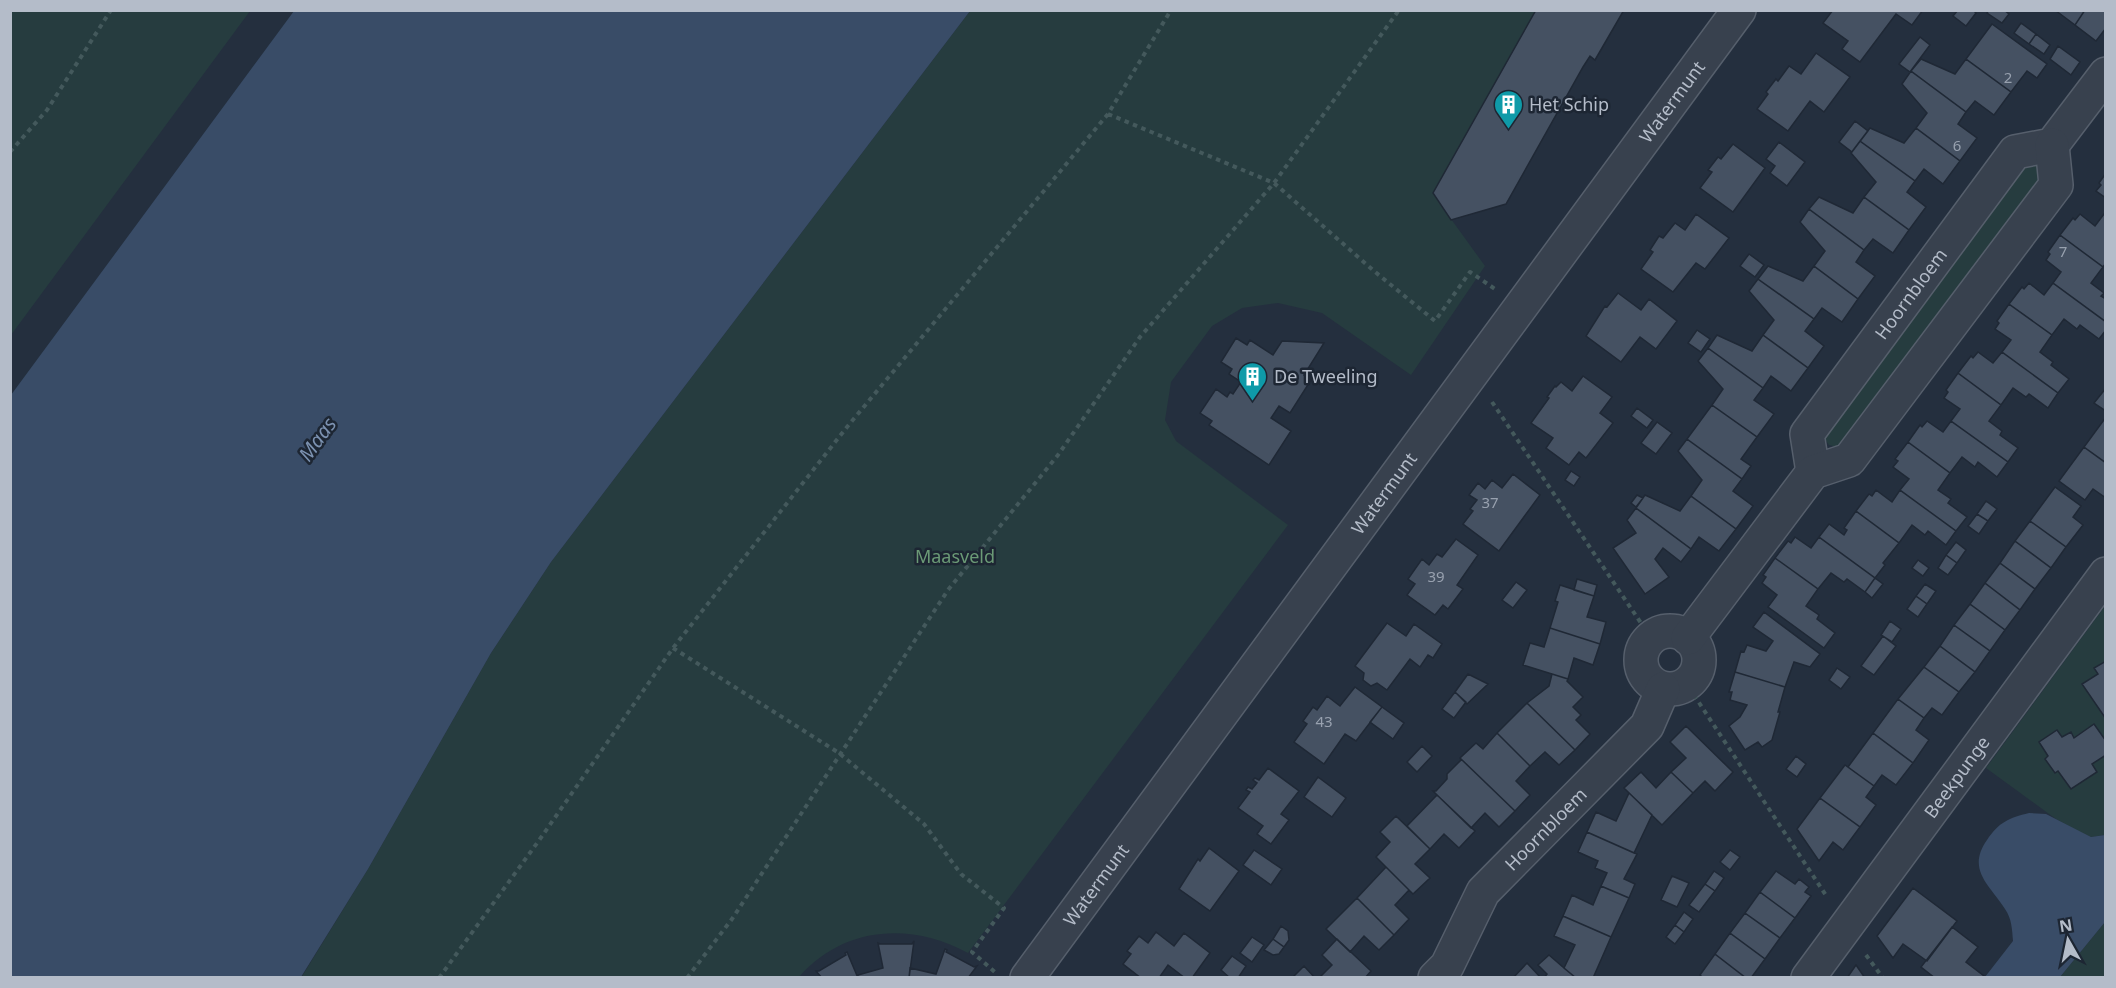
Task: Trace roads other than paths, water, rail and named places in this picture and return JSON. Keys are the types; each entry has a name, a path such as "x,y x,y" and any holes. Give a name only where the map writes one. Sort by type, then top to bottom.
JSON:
{"street":[{"name":"Watermunt","path":"1011,975 1472,374 1739,10"},
{"path":"1688,638 1813,472 1849,460 2056,185 2052,145 2106,74"},
{"name":"Hoornbloem","path":"1813,472 1807,434 1821,414 2015,152 2052,145"},
{"name":"Beekpunge","path":"1808,978 2106,574"},
{"path":"1670,631 1688,638 1694,644 1699,661 1698,670 1675,686 1647,680 1640,663 1641,653 1651,638 1670,631"},
{"name":"Hoornbloem","path":"1435,978 1447,966 1483,892 1647,726 1675,686"}],"water":[{"name":"Maas","path":"294,11 970,11 551,562 491,653 368,869 301,977 11,977 11,395"},
{"path":"2029,813 2046,814 2091,837 2105,835 2105,922 2060,977 1985,977 2013,941 2007,913 1982,877 1979,860 1981,851 1991,834 2000,825"}],"place":[{"name":"Het Schip","path":"1508,130"},
{"name":"De Tweeling","path":"1253,402"}],"park label":[{"name":"Maasveld","path":"955,556"}]}
